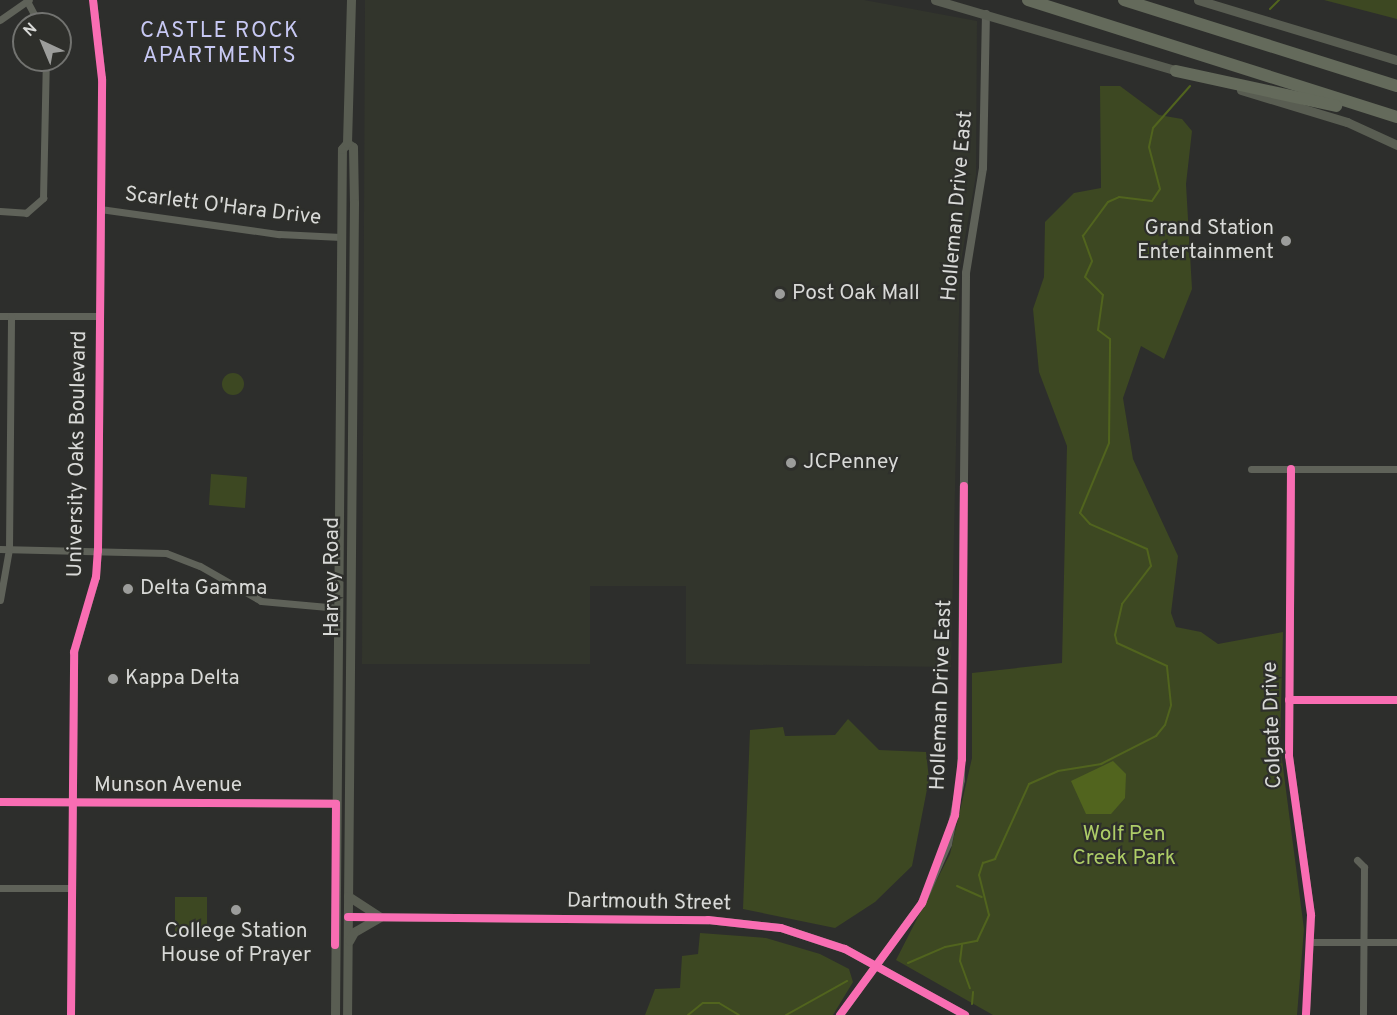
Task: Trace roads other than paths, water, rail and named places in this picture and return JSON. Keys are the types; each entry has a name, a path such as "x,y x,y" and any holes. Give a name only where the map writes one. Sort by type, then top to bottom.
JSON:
{"highway":[{"path":"1028,0 1397,119"},
{"path":"1124,0 1397,86"},
{"path":"1176,70 1397,119"}],"main road":[{"name":"Harvey Road","path":"335,1015 342,149 347,144 351,0"},
{"path":"935,0 1347,122 1397,145"},
{"path":"1198,0 1397,60"},
{"name":"Harvey Road","path":"347,144 353,147 347,1015"},
{"path":"341,237 347,239 347,262 353,267"},
{"path":"340,398 352,396"},
{"path":"340,506 345,514 345,542 351,547"},
{"path":"339,608 344,610 350,646"},
{"path":"348,839 336,804 349,777"},
{"path":"335,945 348,917 336,886"},
{"path":"348,896 380,917 354,932 348,946"}],"street":[{"name":"University Oaks Boulevard","path":"71,1015 75,804 74,652 96,577 98,551 102,79 93,0"},
{"path":"0,20 28,1"},
{"name":"Holleman Drive East","path":"840,1015 877,966 937,874 961,780 966,273 983,168 986,14"},
{"path":"0,211 26,213 43,198 46,72"},
{"name":"Scarlett O'Hara Drive","path":"100,209 279,234 341,237"},
{"path":"0,316 99,316"},
{"path":"0,600 9,549 11,316"},
{"path":"1251,469 1397,469"},
{"name":"Colgate Drive","path":"1291,469 1289,756 1311,942 1306,1015"},
{"path":"0,549 166,553 200,566 261,601 339,608"},
{"path":"1289,700 1397,700"},
{"name":"Munson Avenue","path":"0,802 336,804"},
{"path":"1357,860 1364,867 1363,1015"},
{"path":"0,888 72,888"},
{"name":"Dartmouth Street","path":"348,917 726,922 781,928 877,966 965,1015"},
{"path":"1311,942 1397,942"}],"waterway":[{"path":"1270,9 1279,0"},
{"path":"908,963 945,947 977,941 989,915 979,875 983,863 995,859 1029,784 1058,771 1101,764 1156,736 1165,725 1171,705 1167,666 1117,643 1115,635 1122,604 1151,566 1147,549 1090,524 1080,513 1109,443 1110,339 1098,330 1103,295 1085,277 1092,261 1083,236 1108,202 1119,197 1152,201 1160,189 1149,147 1153,128 1190,86"},
{"path":"957,886 982,897"},
{"path":"962,945 960,961 970,988"},
{"path":"786,1015 847,981"},
{"path":"972,1004 973,992"},
{"path":"688,1015 703,1003 719,1003 739,1015"}],"place":[{"name":"Grand Station Entertainment","path":"1286,241"},
{"name":"Post Oak Mall","path":"780,294"},
{"name":"JCPenney","path":"791,463"},
{"name":"Delta Gamma","path":"128,589"},
{"name":"Kappa Delta","path":"113,679"},
{"name":"College Station House of Prayer","path":"236,910"}],"district":[{"name":"CASTLE ROCK APARTMENTS","path":"220,44"}],"park label":[{"name":"Wolf Pen Creek Park","path":"1124,847"}]}
